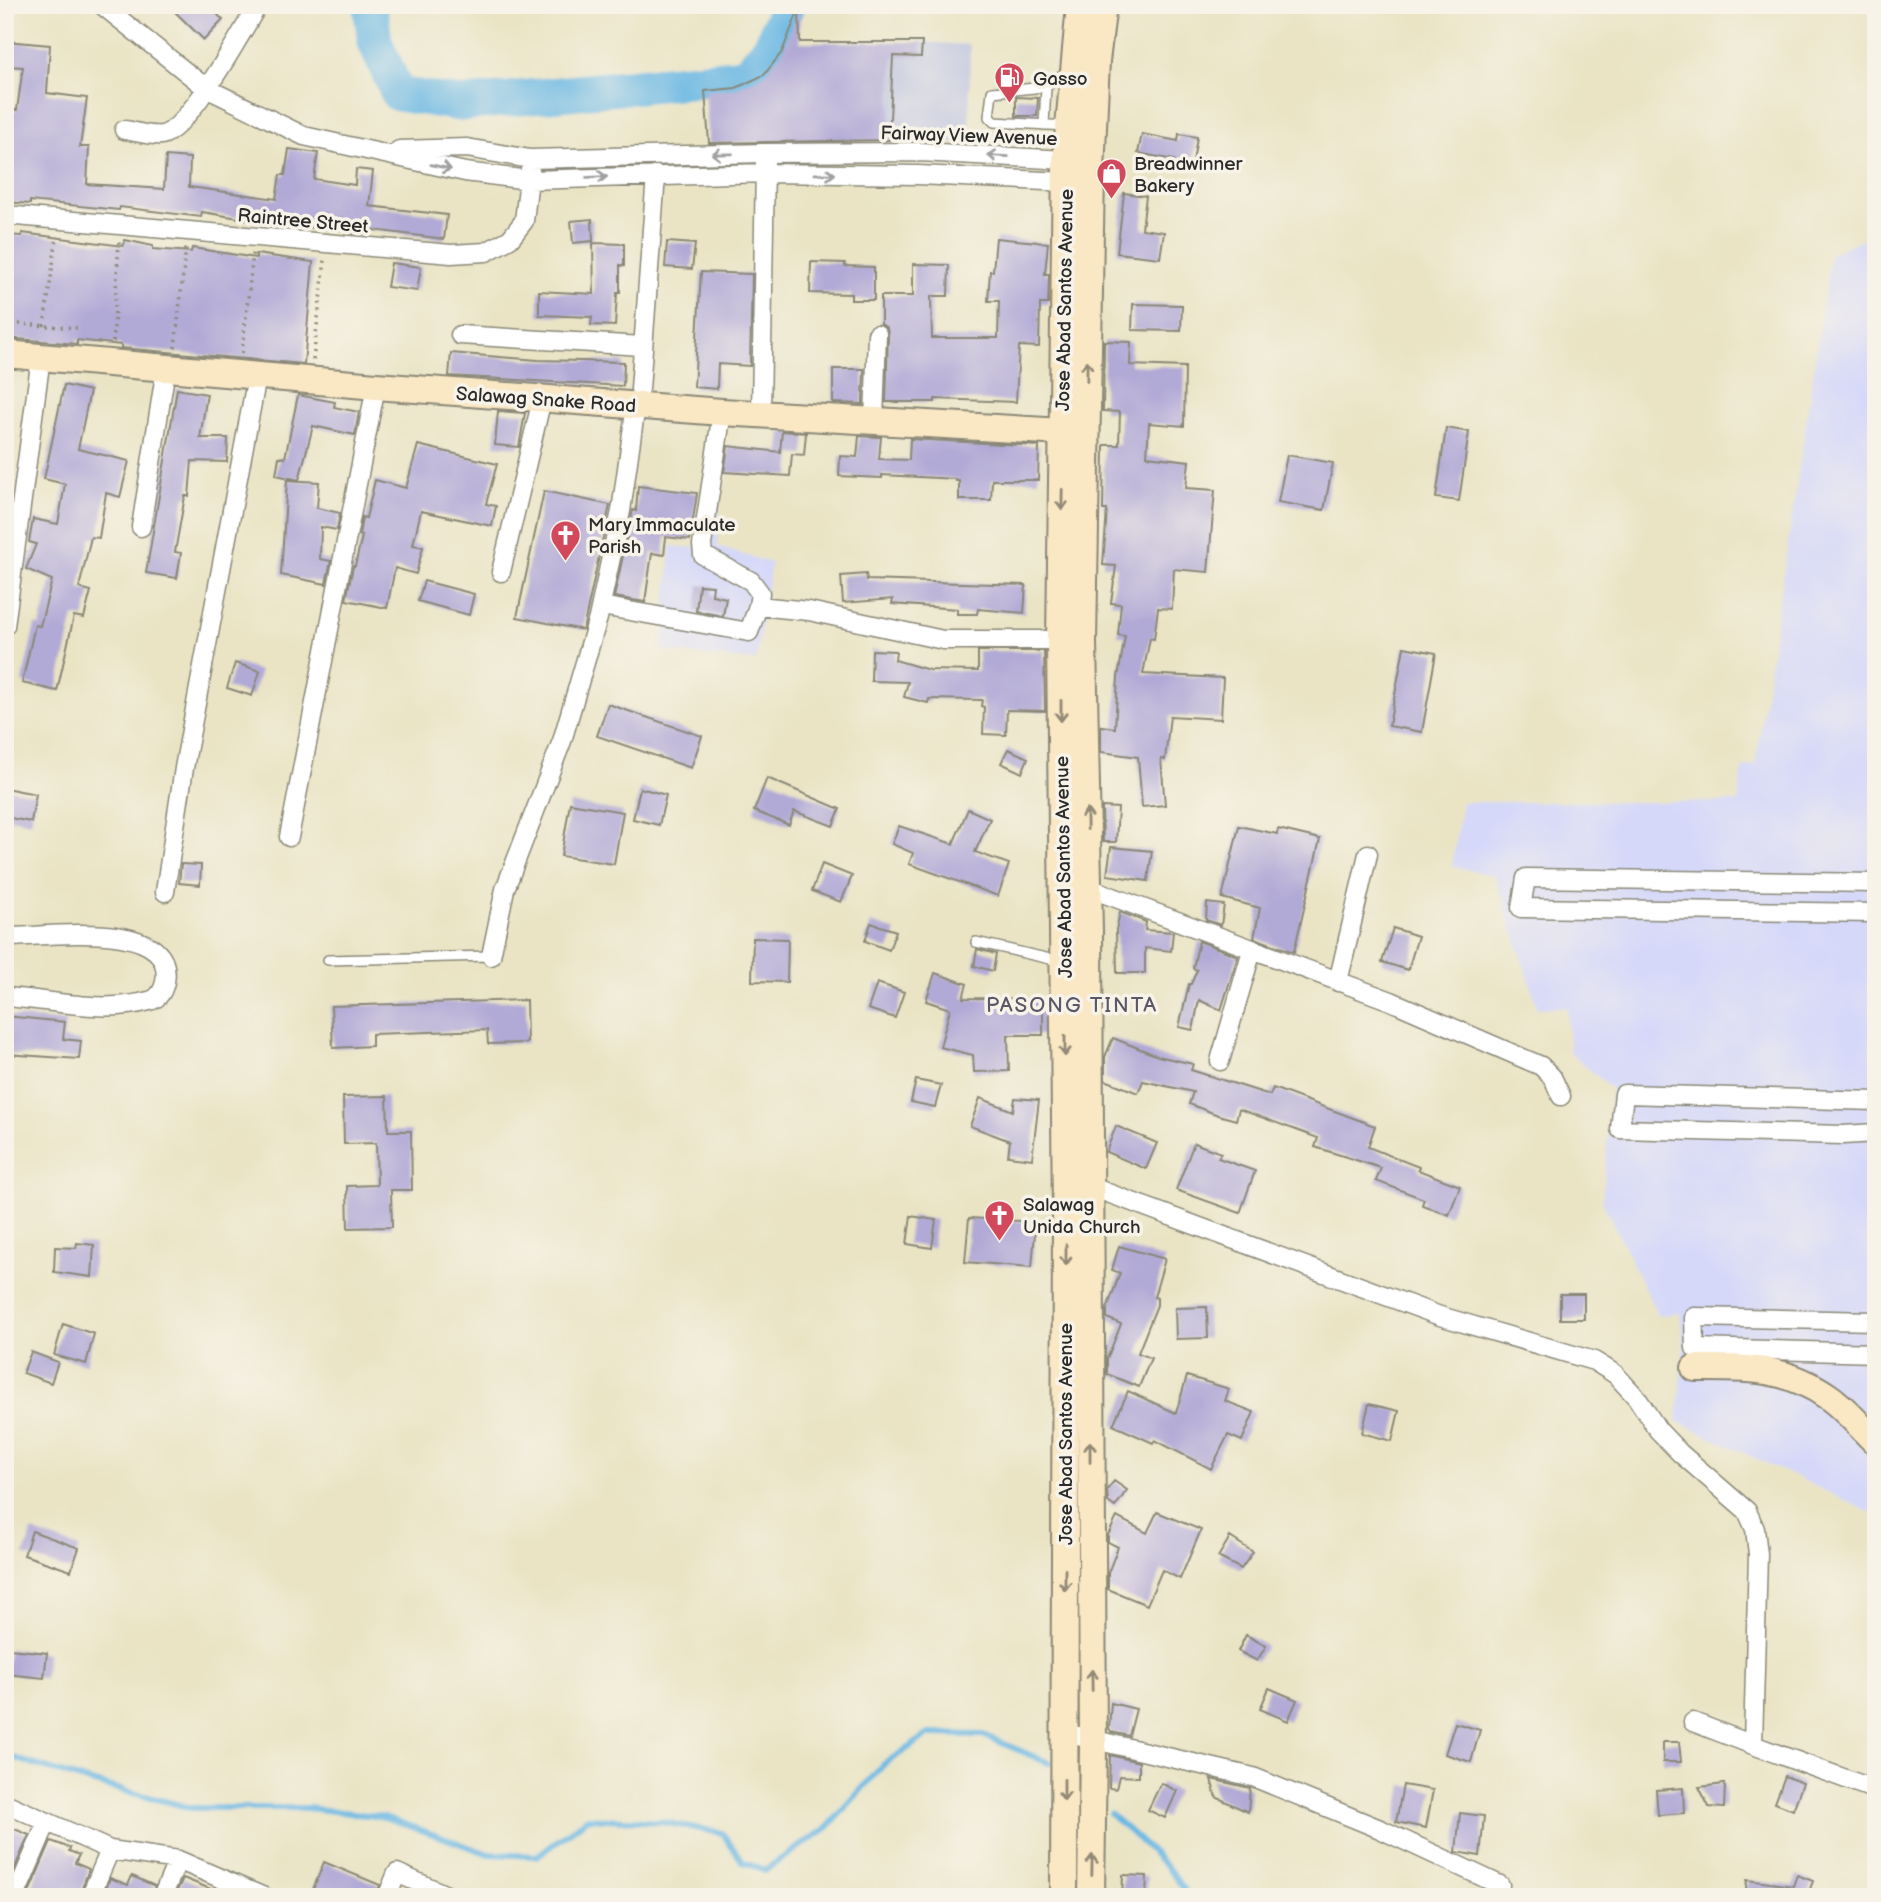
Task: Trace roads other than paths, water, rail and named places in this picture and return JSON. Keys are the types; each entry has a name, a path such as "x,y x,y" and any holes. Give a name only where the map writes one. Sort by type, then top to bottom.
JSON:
{"main road":[{"name":"Jose Abad Santos Avenue","path":"1080,5 1085,60"},
{"name":"Jose Abad Santos Avenue","path":"1077,963 1062,887 1072,642 1074,436 1066,171 1068,126 1103,5"},
{"name":"Jose Abad Santos Avenue","path":"1068,126 1091,172 1074,436"},
{"name":"Salawag Snake Road","path":"5,354 170,360 376,386 542,399 638,397 722,412 874,420 1074,436"},
{"name":"Jose Abad Santos Avenue","path":"1063,1897 1077,1186 1077,963 1088,888 1072,642"},
{"name":"Jose Abad Santos Avenue","path":"1077,1186 1093,1743 1091,1897"},
{"path":"1695,1368 1753,1368 1804,1382 1831,1398 1876,1442"}],"street":[{"name":"Fairway View Avenue","path":"102,5 206,88 304,135 464,172 529,180 765,173 918,175 1091,172"},
{"path":"124,130 162,135 177,126 206,88 258,5"},
{"name":"Fairway View Avenue","path":"374,151 467,148 530,159 920,152 1066,171"},
{"path":"918,175 920,152"},
{"path":"761,414 764,153"},
{"name":"Raintree Street","path":"5,215 451,254 486,252 510,239 524,221 530,159"},
{"path":"491,956 505,889 562,741 601,606 621,512 638,397 656,175"},
{"path":"874,420 877,334"},
{"path":"460,335 643,346"},
{"path":"5,626 41,357"},
{"path":"141,527 170,360"},
{"path":"165,892 249,368"},
{"path":"289,837 376,386"},
{"path":"501,572 542,399"},
{"path":"601,606 749,632 760,593 751,582 703,555 702,545 722,412"},
{"path":"758,606 809,611 943,640 1072,642"},
{"path":"1338,982 1368,854"},
{"path":"1876,883 1525,878 1521,908 1876,913"},
{"path":"1062,887 1088,888 1391,1001 1541,1066 1552,1077 1561,1096"},
{"path":"5,937 103,933 125,937 156,951 162,958 166,975 162,993 153,1000 127,1005 79,1006 5,997"},
{"path":"1220,1061 1252,950"},
{"path":"1876,1101 1624,1094 1620,1129 1843,1135 1876,1133"},
{"path":"1077,1186 1440,1316 1594,1361 1615,1374 1637,1398 1658,1430 1680,1453 1747,1511 1755,1529 1758,1554 1753,1745"},
{"path":"1876,1321 1694,1317 1695,1348 1876,1353"},
{"path":"1693,1723 1876,1790"},
{"path":"1065,1740 1093,1743 1253,1777 1380,1829 1500,1885"},
{"path":"5,1803 110,1850 178,1860 264,1897"},
{"path":"15,1897 47,1822"},
{"path":"90,1897 110,1850"},
{"path":"162,1897 178,1860"},
{"path":"387,1897 397,1874 451,1897"}],"lane":[{"path":"1068,126 1027,120 994,122 989,117 992,92 1027,93 1046,87 1085,60"},
{"path":"1046,87 1068,126"},
{"path":"976,942 1077,963"},
{"path":"328,960 491,956"}],"waterway":[{"path":"370,5 375,42 398,94 460,104 746,75 770,47 787,5"},
{"path":"5,1755 83,1780 191,1808 308,1808 384,1817 489,1854 537,1856 588,1818 662,1822 722,1833 743,1862 765,1870 828,1827 884,1764 929,1734 983,1735 1049,1763"},
{"path":"1110,1814 1163,1863 1189,1897"}],"place":[{"name":"Gasso","path":"1010,105"},
{"name":"Breadwinner Bakery","path":"1111,201"},
{"name":"Mary Immaculate Parish","path":"565,562"},
{"name":"Salawag Unida Church","path":"1000,1242"}],"district":[{"name":"PASONG TINTA","path":"1072,1005"}]}
